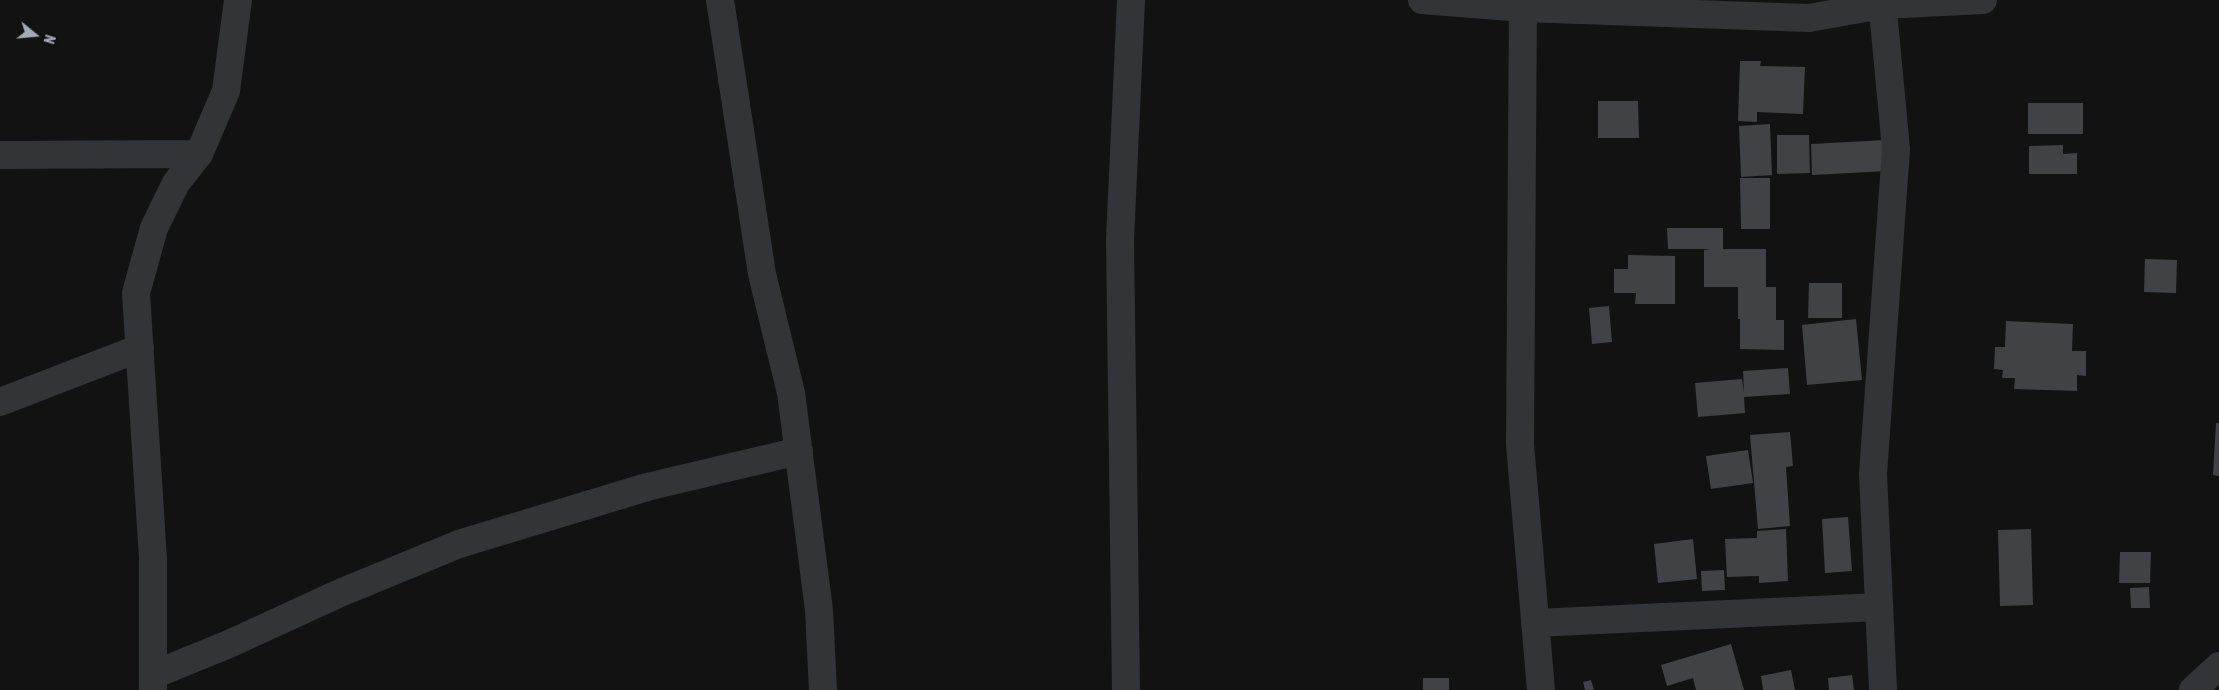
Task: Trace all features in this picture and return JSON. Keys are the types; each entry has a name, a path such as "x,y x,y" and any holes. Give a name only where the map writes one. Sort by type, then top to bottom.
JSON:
{"street":[{"path":"238,0 226,91 199,154 176,183 154,228 136,293 153,559 153,682 229,644 340,593 458,544 647,487 799,451"},
{"path":"720,0 762,274 791,393 819,610 823,690"},
{"path":"1126,690 1120,240 1131,0"},
{"path":"1422,0 1809,18 1882,2 1983,0"},
{"path":"1882,2 1896,149 1873,474 1883,690"},
{"path":"1522,4 1520,444 1540,690"},
{"path":"0,155 199,154"},
{"path":"0,402 140,348"},
{"path":"1535,623 1879,608"},
{"path":"2193,690 2219,666"}],"building":[{"path":"1740,61 1761,61 1760,66 1805,67 1803,114 1757,112 1757,122 1738,121"},
{"path":"1598,101 1638,101 1639,138 1598,138"},
{"path":"2028,103 2083,103 2083,134 2028,134"},
{"path":"1770,124 1772,175 1741,177 1739,126"},
{"path":"1777,135 1809,135 1810,173 1777,174"},
{"path":"1886,140 1888,171 1812,175 1811,144"},
{"path":"2063,145 2063,154 2077,153 2077,174 2029,174 2029,146"},
{"path":"1740,178 1770,178 1770,229 1741,229"},
{"path":"1667,228 1723,228 1723,249 1766,249 1766,287 1776,287 1776,320 1784,320 1784,350 1740,349 1738,287 1704,287 1704,250 1711,249 1668,249"},
{"path":"1628,255 1675,256 1675,304 1635,304 1636,293 1614,293 1614,269 1628,269"},
{"path":"2145,259 2177,260 2176,293 2144,292"},
{"path":"1809,283 1842,283 1842,318 1808,318"},
{"path":"1609,306 1612,342 1592,344 1589,308"},
{"path":"1856,319 1862,380 1807,385 1802,325"},
{"path":"2006,321 2073,324 2072,351 2086,351 2086,376 2077,375 2077,391 2014,389 2015,378 2002,378 2003,370 1994,369 1995,347 2005,347"},
{"path":"1788,368 1790,394 1744,397 1745,413 1698,417 1695,383 1742,379 1744,393 1743,371"},
{"path":"2216,423 2219,423 2219,476 2213,475"},
{"path":"1790,432 1793,466 1786,467 1790,526 1758,529 1750,435"},
{"path":"1748,450 1753,483 1711,489 1706,456"},
{"path":"1848,517 1852,571 1825,573 1822,519"},
{"path":"1786,529 1788,581 1759,583 1759,576 1727,577 1725,539 1757,538 1757,531"},
{"path":"2031,529 2033,605 2000,606 1998,530"},
{"path":"1693,539 1697,579 1658,583 1654,544"},
{"path":"2120,552 2151,552 2150,583 2119,583"},
{"path":"1724,570 1725,590 1702,591 1701,571"},
{"path":"2149,587 2150,608 2131,608 2130,588"},
{"path":"1731,644 1744,690 1696,690 1693,678 1667,686 1661,665"},
{"path":"1791,670 1795,690 1763,690 1761,676"},
{"path":"1852,675 1854,690 1829,690 1828,678"},
{"path":"1423,678 1449,678 1449,690 1423,690"},
{"path":"1591,680 1594,690 1585,690 1583,682"}]}
